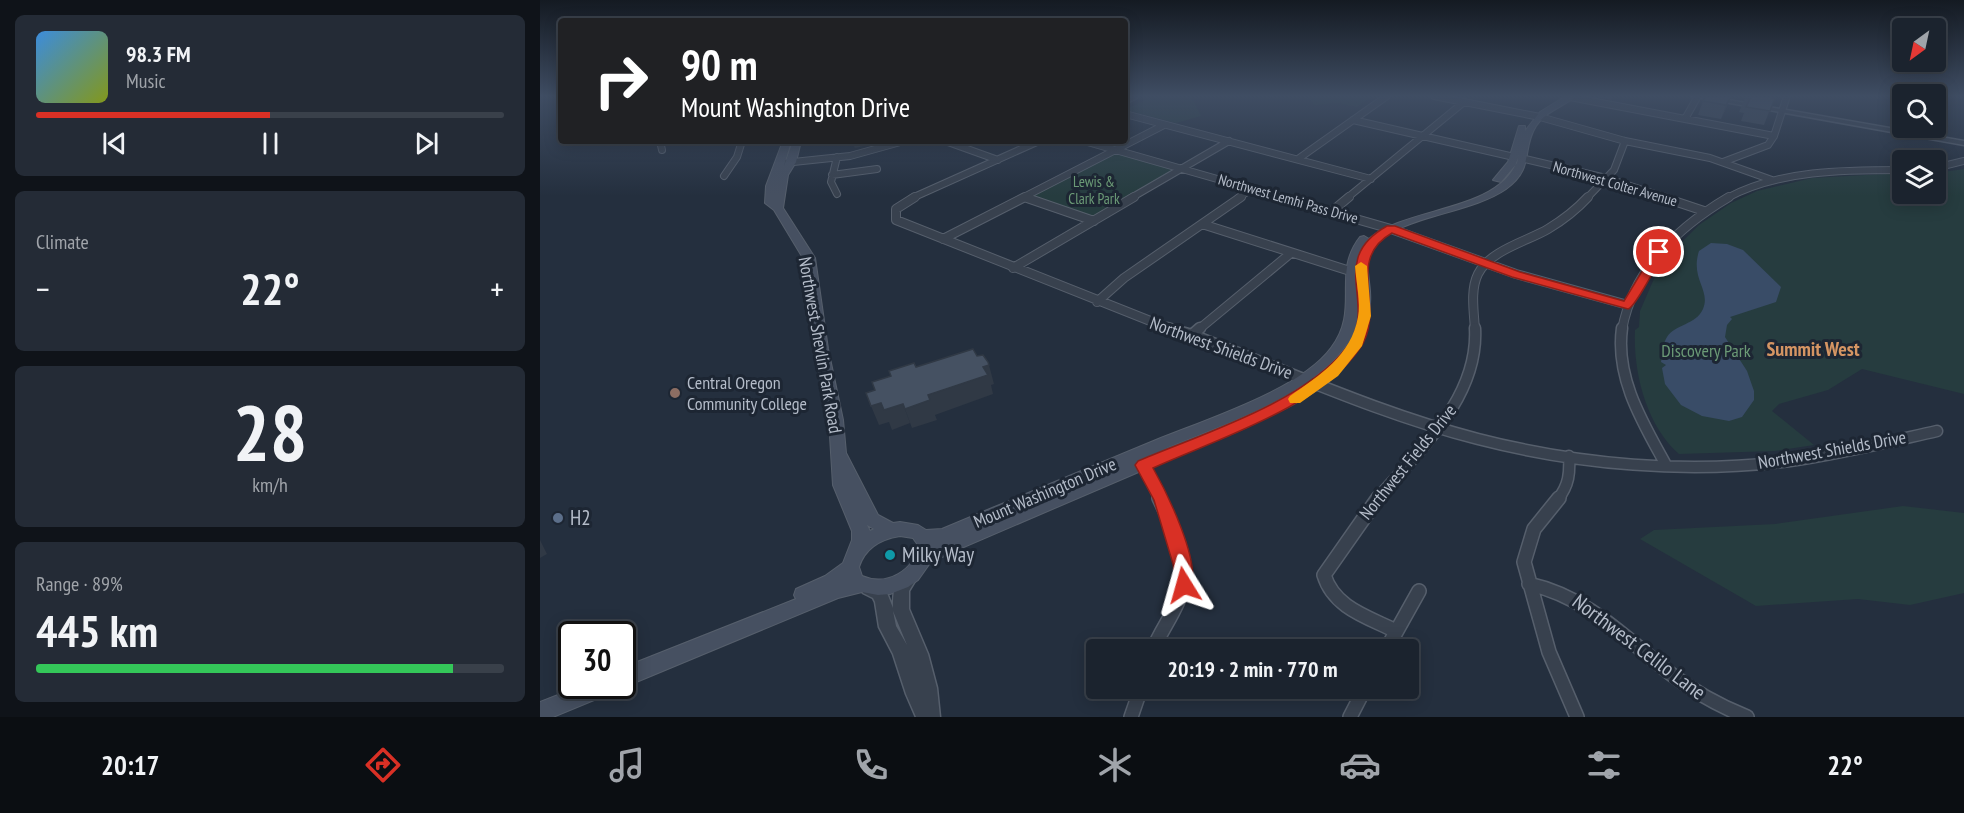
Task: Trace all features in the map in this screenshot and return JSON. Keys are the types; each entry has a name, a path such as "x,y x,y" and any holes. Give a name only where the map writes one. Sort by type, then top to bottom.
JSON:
{"main road":[{"name":"Mount Washington Drive","path":"924,537 943,536 1258,403 1305,379 1334,355 1348,333 1353,301 1350,271 1352,255 1356,247 1386,227 1458,209 1490,195 1510,181 1530,129"},
{"name":"Northwest Shevlin Park Road","path":"786,144 786,163"},
{"name":"Northwest Shevlin Park Road","path":"796,144 786,163 772,179 769,193 770,203 778,208 808,258 839,453 841,485 861,531 861,540 853,559"},
{"name":"Mount Washington Drive","path":"925,558 946,547 1286,403 1318,384 1346,359 1355,346 1365,316 1361,264 1363,255 1386,227"},
{"name":"Northwest Shevlin Park Road","path":"839,453 872,520 890,530"},
{"path":"636,672 836,591 889,586 910,576 925,558 927,543 924,537 910,529 890,530 872,538 825,585 731,627 694,648"},
{"path":"853,559 851,574 865,587"},
{"path":"540,712 572,699"}],"street":[{"path":"1128,143 1155,129"},
{"path":"1182,129 1371,179"},
{"path":"1298,159 1340,129"},
{"name":"Northwest Colter Avenue","path":"1395,129 1606,178 1704,211"},
{"path":"1331,212 1432,129"},
{"path":"1584,129 1723,162 1772,180"},
{"path":"1740,129 1774,136"},
{"path":"1723,162 1739,154 1762,148 1774,136 1776,129"},
{"path":"1885,129 1964,143"},
{"path":"1012,268 1229,141"},
{"path":"1485,264 1505,248 1560,222 1606,178 1618,162 1620,149 1626,141"},
{"path":"661,144 662,150"},
{"path":"724,176 737,158 741,144"},
{"path":"786,163 837,157 891,144"},
{"path":"953,144 998,160"},
{"name":"Northwest Shields Drive","path":"1033,144 904,202 896,209 894,216 896,220 1156,325 1192,335 1439,428 1500,444 1569,456 1666,465 1769,463 1846,451 1937,431"},
{"name":"Northwest Lemhi Pass Drive","path":"1094,144 1386,227 1485,264 1628,305"},
{"path":"943,239 1027,198 1127,144"},
{"path":"837,157 832,175 832,186 837,194"},
{"path":"1946,165 1964,161"},
{"path":"832,175 877,169"},
{"path":"1666,465 1639,416 1628,386 1621,356 1621,333 1628,305 1643,274 1659,252 1671,238 1704,211 1736,192 1772,180 1821,172 1892,170"},
{"path":"1097,302 1124,278 1252,189"},
{"path":"1027,198 1094,221"},
{"path":"1202,224 1350,271"},
{"path":"1192,335 1291,253"},
{"name":"Northwest Fields Drive","path":"1396,631 1338,601 1330,594 1324,575 1368,509 1439,428 1472,372 1476,336 1474,283 1485,264"},
{"path":"1569,456 1570,473 1565,490 1554,506 1540,519 1526,549 1524,562 1549,652 1577,717"},
{"path":"1143,465 1162,500 1184,577 1179,598 1158,639"},
{"path":"910,576 901,590 901,609 920,654 928,688 928,717"},
{"name":"Northwest Celilo Lane","path":"1529,584 1553,588 1581,601 1672,675 1702,696 1747,717"},
{"path":"865,587 879,593 888,627 901,652 915,694 928,717"},
{"path":"1392,639 1419,591"},
{"path":"1131,717 1137,699"},
{"path":"1350,717 1359,699"}],"green space":[{"name":"Lewis & Clark Park","path":"1115,150 1181,169 1094,221 1027,198"},
{"name":"Discovery Park","path":"1964,169 1964,394 1862,369 1828,390 1779,404 1772,411 1814,445 1775,451 1679,454 1658,428 1650,413 1639,380 1635,346 1635,330 1639,327 1640,311 1656,274 1660,273 1670,254 1699,225 1731,203 1757,191 1812,178 1892,174 1892,204 1946,204 1946,171"},
{"path":"1903,506 1964,513 1964,593 1910,605 1858,599 1756,606 1640,539 1654,530 1775,524"}],"water":[{"path":"1711,243 1727,244 1743,250 1781,287 1776,302 1730,317 1732,319 1727,325 1725,337 1747,371 1754,391 1754,400 1742,417 1729,421 1702,416 1681,405 1665,384 1662,368 1666,365 1661,362 1667,337 1675,329 1696,318 1703,309 1705,302 1698,277 1697,261 1699,251"}],"building":[{"path":"973,349 977,356 983,355 988,362 989,365 983,367 988,375 928,395 930,400 905,409 903,404 884,410 881,403 871,406 866,393 875,390 872,382 891,376 889,371 914,363 916,367"}],"slow traffic":[{"path":"1295,399 1333,372 1355,346 1362,331 1365,316 1361,266"}],"place":[{"name":"Central Oregon Community College","path":"675,393"},
{"name":"H2","path":"558,518"},
{"name":"Milky Way","path":"890,555"}],"district":[{"name":"Summit West","path":"1813,349"}],"route":[{"path":"1184,585 1182,564 1162,500 1143,465 1295,399 1333,372 1346,359 1362,331 1365,296 1361,264 1363,255 1374,239 1391,229 1540,282 1628,305 1643,274 1659,252"}]}
